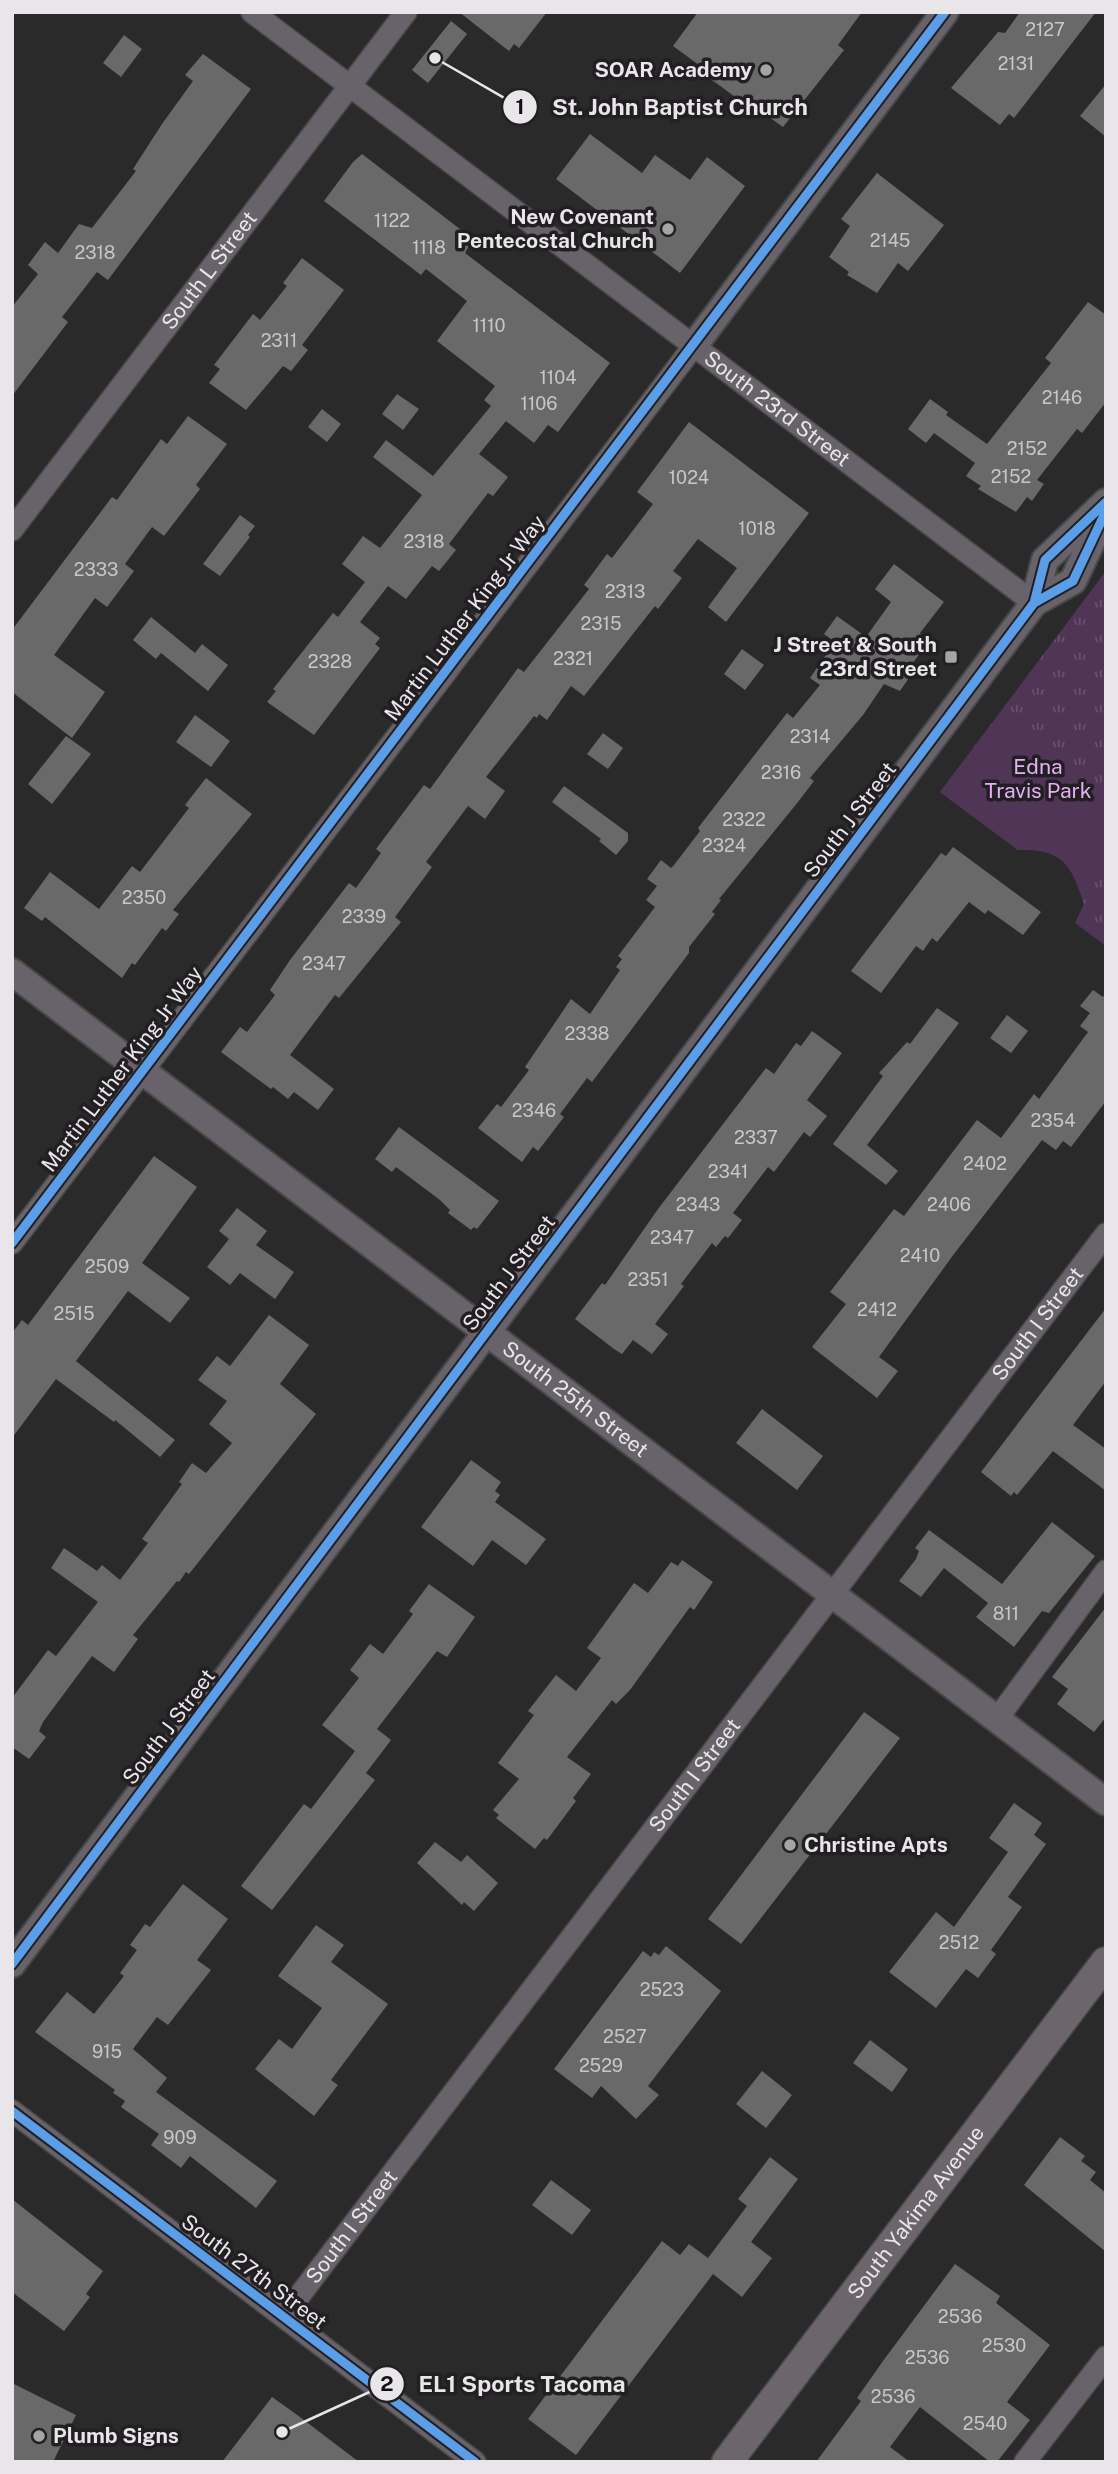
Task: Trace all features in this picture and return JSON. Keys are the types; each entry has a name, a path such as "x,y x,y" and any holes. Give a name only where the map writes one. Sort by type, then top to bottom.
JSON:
{"main road":[{"name":"South Yakima Avenue","path":"727,2462 1106,1962"}],"street":[{"name":"South 23rd Street","path":"252,12 1034,603"},
{"name":"South L Street","path":"12,530 406,12"},
{"name":"Martin Luther King Jr Way","path":"12,1243 945,12"},
{"name":"South J Street","path":"12,1964 1034,603 1045,560 1106,502"},
{"name":"South J Street","path":"1034,603 1073,581 1106,511"},
{"name":"South 25th Street","path":"12,972 1106,1802"},
{"name":"South I Street","path":"284,2316 1106,1234"},
{"path":"997,1720 1106,1571"},
{"name":"South 27th Street","path":"12,2111 475,2462"},
{"path":"1025,2462 1106,2357"}],"green space":[{"name":"Edna Travis Park","path":"1106,571 1106,946 1075,923 1084,904 1074,878 1063,861 1045,852 1018,850 940,792"},
{"path":"999,715 1106,800 1103,873 1077,882 1061,859 1046,852 1018,850 940,792"}],"building":[{"path":"459,12 547,12 519,48 514,44 509,51"},
{"name":"SOAR Academy","path":"698,12 862,12 838,45 844,50 783,127 751,104 749,107 701,72 703,68 673,46"},
{"path":"1020,12 1096,12 1014,118 1009,114 1000,125 951,88 998,32 1005,33"},
{"path":"451,21 467,34 428,83 412,70"},
{"path":"124,35 142,49 121,77 103,63"},
{"path":"203,54 251,89 108,280 97,272 62,317 68,322 12,396 12,307 38,274 28,265 45,242 58,253 79,224 92,228 136,171 133,169 193,81 185,75"},
{"path":"1106,84 1106,137 1080,116"},
{"name":"New Covenant Pentecostal Church","path":"590,134 642,173 655,155 690,180 707,157 745,186 680,273 556,179"},
{"path":"362,154 473,239 465,253 610,363 558,432 548,425 534,443 506,421 479,454 508,477 493,496 488,493 449,544 456,550 439,571 432,566 406,599 388,586 360,622 380,638 375,644 380,648 314,735 267,702 276,691 273,689 333,613 338,617 365,582 342,564 363,536 380,548 422,495 373,457 386,440 433,476 491,406 484,400 495,386 437,341 467,301 426,269 421,275 324,201"},
{"path":"877,173 944,225 908,271 898,263 877,293 847,275 849,272 829,257 850,226 841,219"},
{"path":"302,258 344,290 302,345 308,350 291,371 283,366 246,410 209,383 220,369 214,365 253,314 260,320 287,286 283,283"},
{"path":"1088,302 1106,315 1106,402 1082,433 1077,429 1037,480 1044,484 1032,501 1027,497 1016,512 978,489 981,486 966,476 975,463 934,433 926,443 908,429 930,399 948,412 946,415 987,444 1051,363 1045,358"},
{"path":"397,394 419,409 403,430 382,414"},
{"path":"322,409 341,424 327,442 308,427"},
{"path":"188,416 227,444 196,485 200,489 164,536 152,527 125,564 134,571 107,607 95,598 54,655 105,692 72,738 12,692 12,630 112,497 117,500 161,439 167,444"},
{"path":"689,422 809,513 726,622 708,607 737,568 698,539 673,571 682,578 658,609 655,606 584,696 571,686 547,720 539,714 537,718 534,716 486,777 505,791 485,819 468,806 426,862 432,867 395,917 401,922 339,998 335,995 290,1055 334,1089 318,1110 294,1092 288,1099 273,1087 271,1089 221,1052 240,1027 247,1032 275,995 270,990 290,960 349,883 356,888 381,853 376,849 424,785 430,789 518,668 524,672 589,589 584,585 607,554 612,558 653,504 637,492"},
{"path":"240,515 255,526 248,535 250,537 220,576 203,564"},
{"path":"894,564 944,602 920,633 928,643 908,669 913,672 900,691 884,684 863,715 810,778 814,781 798,802 719,899 721,900 712,912 715,914 689,947 689,953 592,1082 587,1078 560,1114 564,1117 538,1151 533,1147 522,1162 478,1128 497,1104 501,1107 529,1070 525,1067 571,999 590,1014 620,970 616,967 622,959 618,956 655,907 646,900 657,886 647,879 661,860 671,868 674,865 700,831 698,828 787,713 793,718 820,685 810,678 835,642 824,634 837,616 866,637 891,602 875,589"},
{"path":"151,617 195,653 202,644 228,665 208,691 161,653 156,659 133,640"},
{"path":"742,649 764,665 745,690 724,674"},
{"path":"195,715 230,741 211,767 176,742"},
{"path":"603,733 623,748 608,769 587,754"},
{"path":"66,736 91,754 52,804 28,784"},
{"path":"206,778 252,814 173,910 179,914 166,931 162,928 122,978 45,917 42,921 24,908 50,872 99,909 132,866 140,872 189,808 185,805"},
{"path":"564,786 628,833 628,841 616,855 599,841 601,839 552,802"},
{"path":"953,847 1041,912 1023,935 988,910 985,914 969,902 937,942 932,938 923,951 916,946 881,993 851,971 941,853 946,856"},
{"path":"1093,990 1103,997 1106,992 1106,1101 1071,1147 1063,1141 1056,1150 1042,1140 954,1254 879,1357 898,1371 877,1398 812,1347 846,1304 830,1292 894,1209 904,1216 977,1120 1001,1138 1034,1094 1039,1099 1088,1032 1080,1026 1090,1013 1080,1006"},
{"path":"937,1008 959,1023 867,1145 898,1171 886,1185 833,1144 883,1076 879,1073 907,1042 910,1044"},
{"path":"1007,1015 1028,1031 1011,1053 990,1038"},
{"path":"812,1031 842,1053 807,1100 827,1116 810,1137 804,1132 774,1172 768,1167 733,1213 742,1220 728,1238 725,1236 716,1247 712,1243 655,1324 668,1334 652,1354 633,1340 622,1354 575,1319 602,1283 605,1285 658,1209 766,1068 774,1074 796,1043 801,1046"},
{"path":"399,1127 499,1201 477,1229 474,1227 471,1230 448,1213 450,1210 440,1200 396,1167 392,1172 375,1159"},
{"path":"154,1156 197,1187 142,1263 190,1298 170,1323 128,1291 76,1361 175,1440 160,1457 115,1420 114,1422 56,1379 12,1438 12,1333 22,1320 28,1325"},
{"path":"237,1208 267,1231 256,1245 294,1272 275,1299 240,1273 230,1285 207,1267 229,1239 219,1231"},
{"path":"1106,1308 1106,1381 1073,1425 1106,1449 1106,1491 1053,1451 1017,1495 1014,1492 1011,1496 981,1472"},
{"path":"269,1315 309,1345 280,1384 316,1414 189,1574 186,1572 179,1582 177,1581 133,1635 138,1639 114,1672 92,1656 43,1722 39,1731 46,1737 29,1759 12,1747 12,1698 48,1650 56,1656 98,1602 51,1568 64,1548 97,1571 102,1565 120,1580 148,1543 142,1539 182,1484 179,1482 192,1463 206,1473 232,1443 209,1424 227,1401 198,1380 217,1356 230,1366"},
{"path":"762,1409 823,1456 797,1490 736,1443"},
{"path":"471,1460 501,1482 495,1491 500,1495 495,1502 546,1539 526,1565 492,1540 473,1566 421,1527"},
{"path":"1052,1522 1095,1556 1049,1613 1042,1611 1014,1647 976,1617 988,1603 944,1568 921,1597 899,1581 916,1559 919,1551 915,1548 929,1530 1002,1584"},
{"path":"682,1560 713,1582 694,1610 690,1607 630,1690 616,1704 612,1700 567,1757 591,1774 573,1798 576,1801 547,1840 544,1838 535,1849 496,1818 499,1815 493,1810 519,1779 498,1763 534,1715 528,1711 556,1675 576,1691 601,1658 587,1648 634,1583 648,1593 671,1562 678,1566"},
{"path":"429,1584 475,1617 447,1657 437,1651 377,1729 391,1740 366,1773 375,1780 272,1910 241,1886 304,1804 311,1809 355,1751 322,1725 359,1678 350,1670 370,1644 383,1654 413,1614 409,1611"},
{"path":"1106,1607 1106,1717 1094,1732 1057,1704 1068,1689 1052,1677"},
{"name":"Christine Apts","path":"864,1712 900,1738 741,1944 708,1919"},
{"path":"1014,1803 1042,1823 1034,1835 1046,1844 1008,1897 1022,1907 991,1950 996,1954 978,1978 966,1969 936,2008 889,1972 936,1912 954,1927 1008,1852 989,1838"},
{"path":"435,1842 461,1862 467,1855 498,1883 474,1911 464,1902 462,1905 417,1863"},
{"path":"183,1884 228,1919 197,1960 211,1970 168,2025 157,2017 133,2049 167,2078 156,2092 277,2181 256,2208 190,2156 181,2168 151,2145 159,2134 121,2107 125,2101 113,2093 115,2090 35,2032 67,1992 94,2014 124,1976 120,1973 137,1950 130,1945 145,1924 150,1927"},
{"path":"316,1925 344,1945 331,1962 388,2004 331,2080 338,2085 314,2116 255,2069 279,2039 292,2049 322,2008 278,1976"},
{"path":"666,1946 721,1991 648,2086 659,2095 636,2119 601,2086 592,2098 554,2069 643,1951 651,1957 654,1952 659,1955"},
{"path":"870,2040 908,2069 892,2092 853,2063"},
{"path":"762,2071 792,2095 766,2128 736,2104"},
{"path":"1060,2137 1085,2156 1081,2161 1096,2172 1090,2180 1106,2193 1106,2252 1024,2185"},
{"path":"770,2157 798,2179 751,2242 772,2258 742,2297 713,2274 576,2455 528,2419 662,2241 680,2255 689,2244 708,2258 747,2206 738,2199"},
{"path":"551,2180 591,2210 572,2235 532,2205"},
{"path":"12,2199 103,2271 86,2294 90,2297 64,2331 12,2292"},
{"path":"955,2264 1000,2296 996,2303 1050,2345 1007,2402 1030,2420 997,2462 990,2462 920,2407 890,2447 910,2462 816,2462 861,2401 857,2398"},
{"name":"Plumb Signs","path":"12,2383 76,2415 53,2462 12,2462"},
{"path":"272,2397 296,2414 359,2462 222,2462"}],"cycle path":[{"path":"12,1243 945,12"},
{"path":"12,1964 1034,603 1045,560 1106,502"},
{"path":"1034,603 1073,581 1106,511"},
{"path":"12,2111 475,2462"}],"place":[{"name":"St. John Baptist Church","path":"435,58"},
{"name":"SOAR Academy","path":"766,70"},
{"name":"New Covenant Pentecostal Church","path":"668,229"},
{"name":"J Street & South 23rd Street","path":"951,657"},
{"name":"Christine Apts","path":"790,1845"},
{"name":"EL1 Sports Tacoma","path":"282,2432"},
{"name":"Plumb Signs","path":"39,2436"}]}
